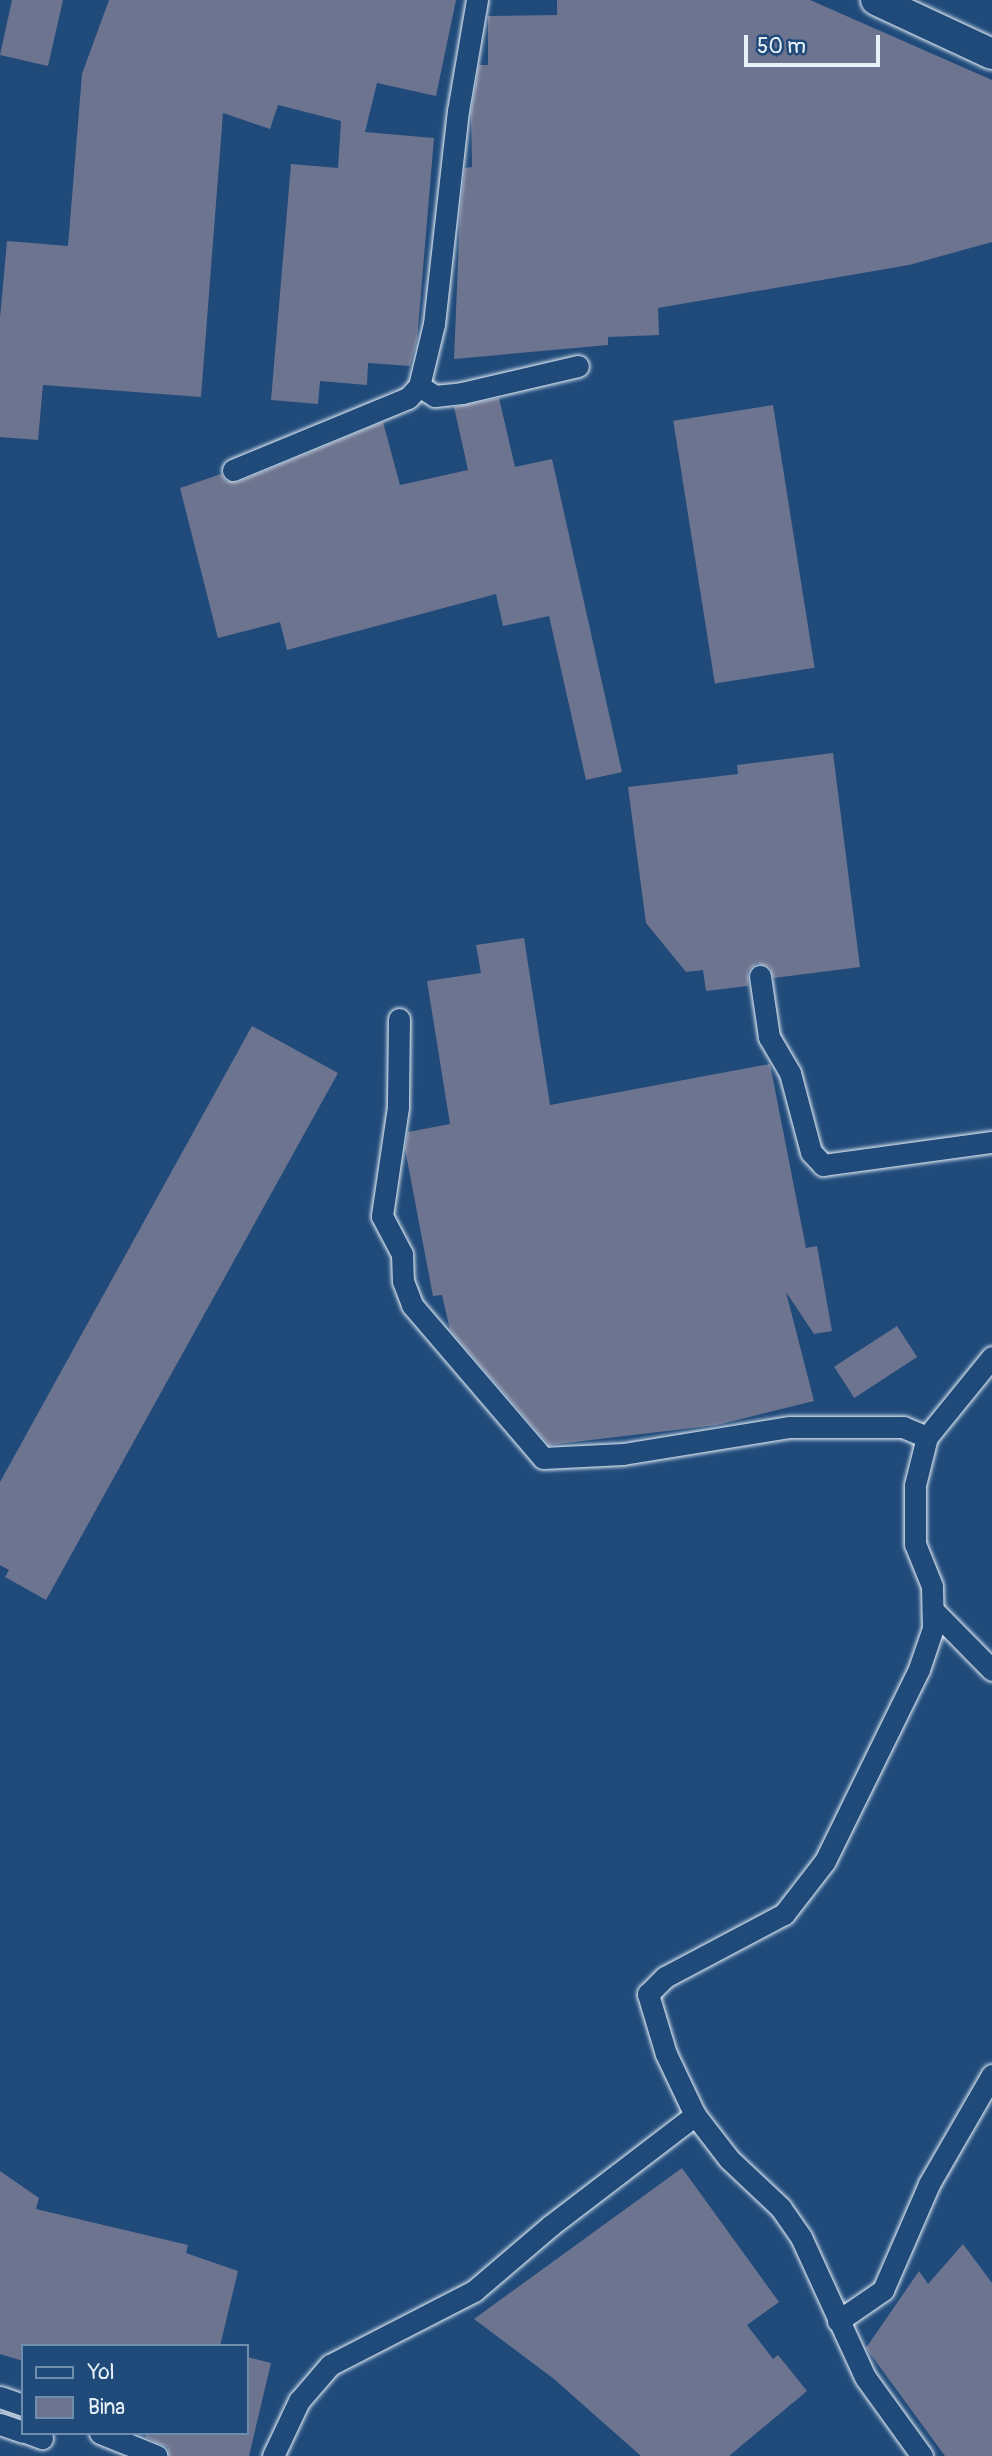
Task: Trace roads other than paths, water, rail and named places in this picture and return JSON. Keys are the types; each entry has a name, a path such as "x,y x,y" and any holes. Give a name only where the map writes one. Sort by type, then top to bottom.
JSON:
{"street":[{"path":"233,470 408,398 419,386 434,324 458,111 477,0"},
{"path":"876,0 992,54"},
{"path":"419,386 435,396 462,393 578,366"},
{"path":"760,976 769,1038 790,1073 811,1152 822,1165 992,1142"},
{"path":"399,1019 398,1107 382,1216 402,1254 403,1280 412,1305 543,1458 635,1452 790,1427 903,1427 927,1437"},
{"path":"922,2456 865,2376 801,2237 788,2218 729,2159 695,2115 666,2054 648,1994 665,1977 784,1914 825,1861 919,1669 933,1628 932,1586 915,1544 915,1485 927,1437 992,1357"},
{"path":"933,1611 992,1670"},
{"path":"838,2320 883,2290 929,2184 992,2075"},
{"path":"273,2456 299,2401 330,2365 474,2291 695,2115"},
{"path":"0,2397 21,2404"},
{"path":"0,2424 21,2431"},
{"path":"105,2435 157,2456"}]}
